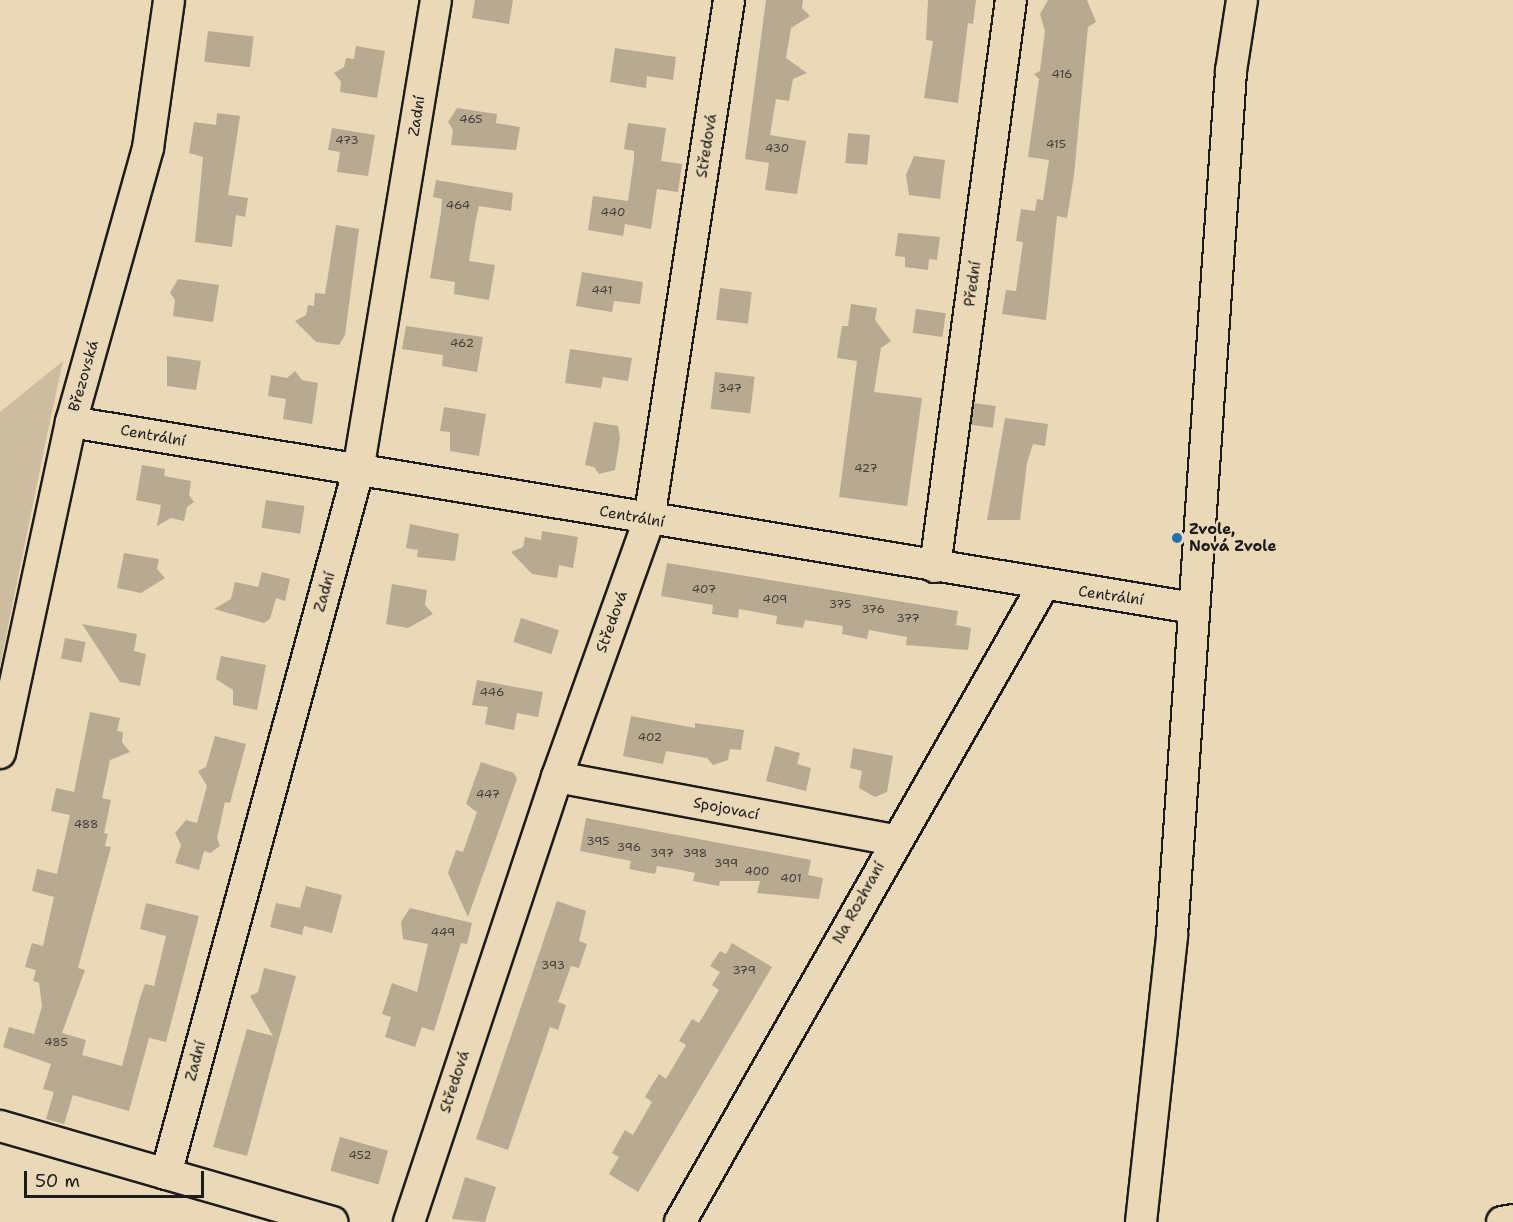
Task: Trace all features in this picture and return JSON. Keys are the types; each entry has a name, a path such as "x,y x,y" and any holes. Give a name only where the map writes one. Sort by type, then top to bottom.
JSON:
{"street":[{"name":"Březovská","path":"0,753 71,422 148,148 169,0"},
{"name":"Zadní","path":"166,1174 358,471 436,0"},
{"name":"Středová","path":"409,1222 557,777 649,520 729,0"},
{"name":"Přední","path":"935,567 1011,0"},
{"path":"1141,1222 1172,935 1231,71 1242,0"},
{"name":"Centrální","path":"71,422 1043,586 1193,608"},
{"name":"Na Rozhraní","path":"680,1222 895,840 1043,586"},
{"name":"Spojovací","path":"557,777 895,840"},
{"path":"0,1126 332,1222"},
{"path":"1502,1222 1513,1220"}],"shaded area":[{"path":"63,361 47,435 0,666 0,412"}],"building":[{"path":"475,0 513,0 509,24 472,18"},
{"path":"766,0 803,0 802,8 810,16 791,28 786,58 807,73 793,79 789,101 776,99 770,135 806,141 797,194 765,190 769,163 745,159"},
{"path":"928,0 976,0 973,24 968,23 958,103 924,98 933,41 926,40"},
{"path":"1048,0 1087,0 1096,22 1088,27 1074,175 1067,218 1057,216 1046,320 1002,314 1006,290 1016,291 1023,242 1016,241 1021,209 1035,211 1037,199 1043,200 1049,160 1028,157 1039,79 1034,74 1040,71 1045,31 1040,14"},
{"path":"208,31 254,37 250,67 204,62"},
{"path":"356,46 385,51 377,98 340,92 341,82 334,73 344,67 346,58 354,59"},
{"path":"615,48 676,57 673,80 647,76 646,88 610,82"},
{"path":"457,108 497,114 496,123 520,127 516,150 451,145 453,130 448,122"},
{"path":"217,113 240,116 228,195 248,198 245,217 236,215 232,247 195,242 203,157 189,153 194,122 216,125"},
{"path":"628,123 666,128 661,161 682,164 678,192 657,189 651,229 625,224 623,236 588,230 593,196 628,201 634,151 624,149"},
{"path":"332,128 375,135 368,176 337,172 340,152 328,150"},
{"path":"848,133 870,135 867,165 845,163"},
{"path":"914,156 945,160 940,199 909,195 906,175"},
{"path":"436,180 513,193 511,211 479,206 476,219 469,261 495,265 489,300 454,294 455,282 430,278 442,199 433,197"},
{"path":"336,225 359,229 345,335 339,345 316,342 295,321 306,315 308,305 314,306 315,293 325,294"},
{"path":"898,233 940,237 937,260 929,259 928,270 905,267 905,257 895,256"},
{"path":"582,272 643,282 640,304 614,301 612,312 576,306"},
{"path":"178,279 219,285 213,322 173,316 175,300 170,293"},
{"path":"720,288 752,292 748,324 716,320"},
{"path":"851,304 877,308 875,320 891,341 881,348 874,392 922,398 907,506 839,497 857,361 837,358 842,326 848,326"},
{"path":"916,309 946,313 942,337 913,333"},
{"path":"406,326 483,337 477,372 442,366 443,355 402,349"},
{"path":"570,349 632,358 628,381 603,377 601,388 565,383"},
{"path":"167,356 201,361 196,390 167,386"},
{"path":"295,371 302,380 318,383 312,424 283,419 286,399 268,396 271,375 287,378"},
{"path":"715,372 755,377 750,414 710,409"},
{"path":"974,403 996,406 993,428 971,425"},
{"path":"444,407 486,414 479,456 450,451 450,432 440,431"},
{"path":"1005,418 1048,424 1045,446 1033,444 1027,463 1020,520 987,520"},
{"path":"594,422 618,426 620,438 615,470 599,474 594,467 585,465"},
{"path":"142,465 165,469 164,476 191,481 189,495 194,502 187,507 184,521 171,518 157,526 161,505 136,500"},
{"path":"266,500 305,506 300,534 262,528"},
{"path":"410,524 459,534 455,561 417,557 418,550 406,548"},
{"path":"542,531 578,537 573,568 559,565 557,578 532,574 511,552 523,547 525,537 541,540"},
{"path":"124,553 159,559 157,569 165,578 141,593 117,588"},
{"path":"667,563 958,611 956,625 971,628 968,650 906,645 907,637 869,630 867,639 842,634 843,626 805,620 803,628 776,624 777,616 739,609 738,618 712,614 713,605 661,596"},
{"path":"262,572 290,579 285,601 276,598 270,619 264,623 214,609 231,599 235,582 258,587"},
{"path":"392,584 427,590 425,605 433,614 408,628 386,624"},
{"path":"521,618 559,630 551,654 513,642"},
{"path":"82,624 137,634 134,651 146,654 140,686 120,682"},
{"path":"65,638 86,642 82,663 61,659"},
{"path":"221,656 266,665 257,710 233,705 233,690 216,679"},
{"path":"477,680 543,692 538,717 517,713 514,730 485,724 488,707 472,705"},
{"path":"90,712 120,718 117,731 123,732 122,742 130,752 110,760 102,798 111,800 104,833 108,834 105,846 111,847 78,968 85,970 62,1033 86,1040 82,1055 122,1066 140,998 145,984 154,986 166,936 140,929 146,903 199,916 166,1042 149,1038 129,1111 73,1095 64,1124 46,1119 54,1092 43,1089 51,1064 3,1047 9,1027 34,1034 42,1006 39,983 33,981 36,970 25,967 32,943 43,946 54,897 32,891 37,869 57,874 70,815 51,811 56,788 74,792"},
{"path":"631,716 695,728 695,723 744,730 741,750 730,749 728,760 713,765 707,758 666,751 663,764 623,756"},
{"path":"215,736 246,744 230,803 225,802 217,838 220,846 210,853 204,851 199,870 175,863 181,845 175,833 186,820 197,823 207,786 198,771 206,767"},
{"path":"775,746 800,753 797,764 811,768 806,791 766,781"},
{"path":"853,748 893,756 887,792 875,797 859,788 862,771 850,768"},
{"path":"481,762 514,773 517,779 468,917 448,873 456,850 463,852 477,812 466,804"},
{"path":"586,818 811,860 808,875 823,878 819,899 757,893 760,881 720,881 719,886 693,881 695,873 676,869 657,866 655,874 629,869 631,861 580,851"},
{"path":"306,886 342,895 332,933 304,926 302,935 270,927 276,903 300,908"},
{"path":"557,901 586,911 579,941 587,944 579,968 571,966 558,1002 566,1005 558,1030 550,1027 508,1150 476,1139"},
{"path":"410,908 472,923 467,944 461,943 434,1031 422,1027 415,1047 385,1037 391,1017 382,1014 392,983 417,992 428,944 403,939 401,922"},
{"path":"732,943 772,967 638,1192 609,1174 619,1157 612,1153 625,1130 633,1135 652,1102 645,1097 652,1085 659,1074 666,1079 686,1045 679,1041 692,1019 699,1023 719,990 712,985 720,972 710,966 720,951 726,954"},
{"path":"264,968 296,976 247,1156 213,1147 247,1029 273,1036 250,996 258,992"},
{"path":"340,1137 388,1151 378,1184 330,1171"},
{"path":"465,1177 496,1187 485,1222 452,1219"}],"place":[{"name":"Zvole, Nová Zvole","path":"1177,538"}]}
